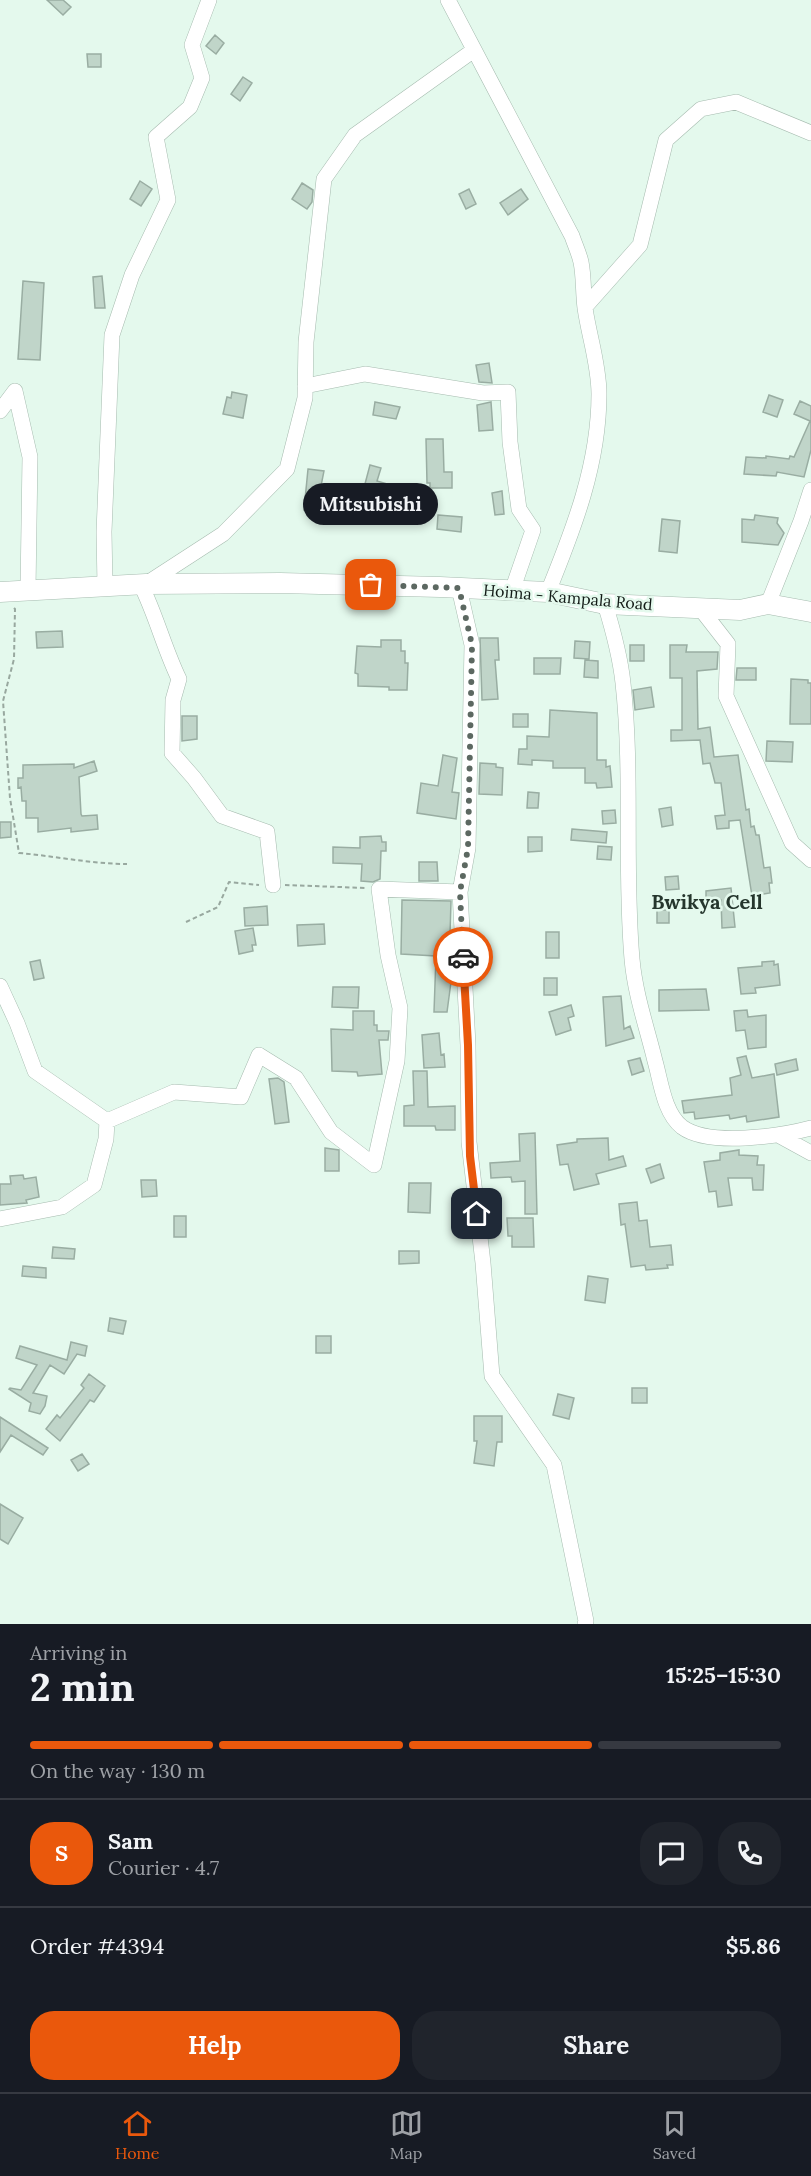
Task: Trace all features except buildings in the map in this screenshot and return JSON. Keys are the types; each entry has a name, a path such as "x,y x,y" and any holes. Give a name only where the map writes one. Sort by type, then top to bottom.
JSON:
{"main road":[{"name":"Hoima - Kampala Road","path":"4,598 28,590 105,586 280,583 548,592 605,604 740,610 768,604 811,612"}],"street":[{"path":"105,586 104,532 112,335 132,275 168,200 156,137 190,107 202,78 192,45 209,0"},
{"path":"448,0 572,236 581,263 585,307 597,370 599,393 597,426 591,474 574,527 548,592"},
{"path":"273,885 267,832 222,816 172,753 173,700 179,679 167,655 143,585 223,534 287,469 305,398 306,342 324,179 356,135 474,50"},
{"path":"585,307 640,245 666,140 700,109 736,102 811,133"},
{"path":"305,386 365,374 483,393 508,392 510,442 519,509 533,530 512,591"},
{"path":"0,411 15,391 30,457 28,590"},
{"path":"768,604 811,490"},
{"path":"459,588 472,645 468,848 460,892 468,1045 470,1156 483,1263 492,1376 554,1466 585,1624"},
{"path":"605,604 618,648 623,685 630,819 632,962 662,1091 672,1114 683,1127 722,1137 765,1138 811,1128"},
{"path":"700,608 728,644 726,696 764,776 792,843 811,860"},
{"path":"107,1121 174,1092 241,1097 260,1055 296,1078 331,1132 374,1166 397,1061 400,1008 388,955 379,889 460,892"},
{"path":"0,986 35,1071 107,1121"},
{"path":"0,1219 62,1207 94,1185 106,1139 107,1121"},
{"path":"780,1136 811,1152"}],"path":[{"path":"4,598 15,609 14,659 3,701 10,798 19,853 58,856 98,864 127,864"}],"way so far":[{"path":"371,585 459,588 472,645 468,848 460,892 463,957"}],"place":[{"name":"Mitsubishi","path":"371,585"}],"district":[{"name":"Bwikya Cell","path":"707,902"}],"route":[{"path":"463,957 468,1045 469,1142 477,1214"}]}
